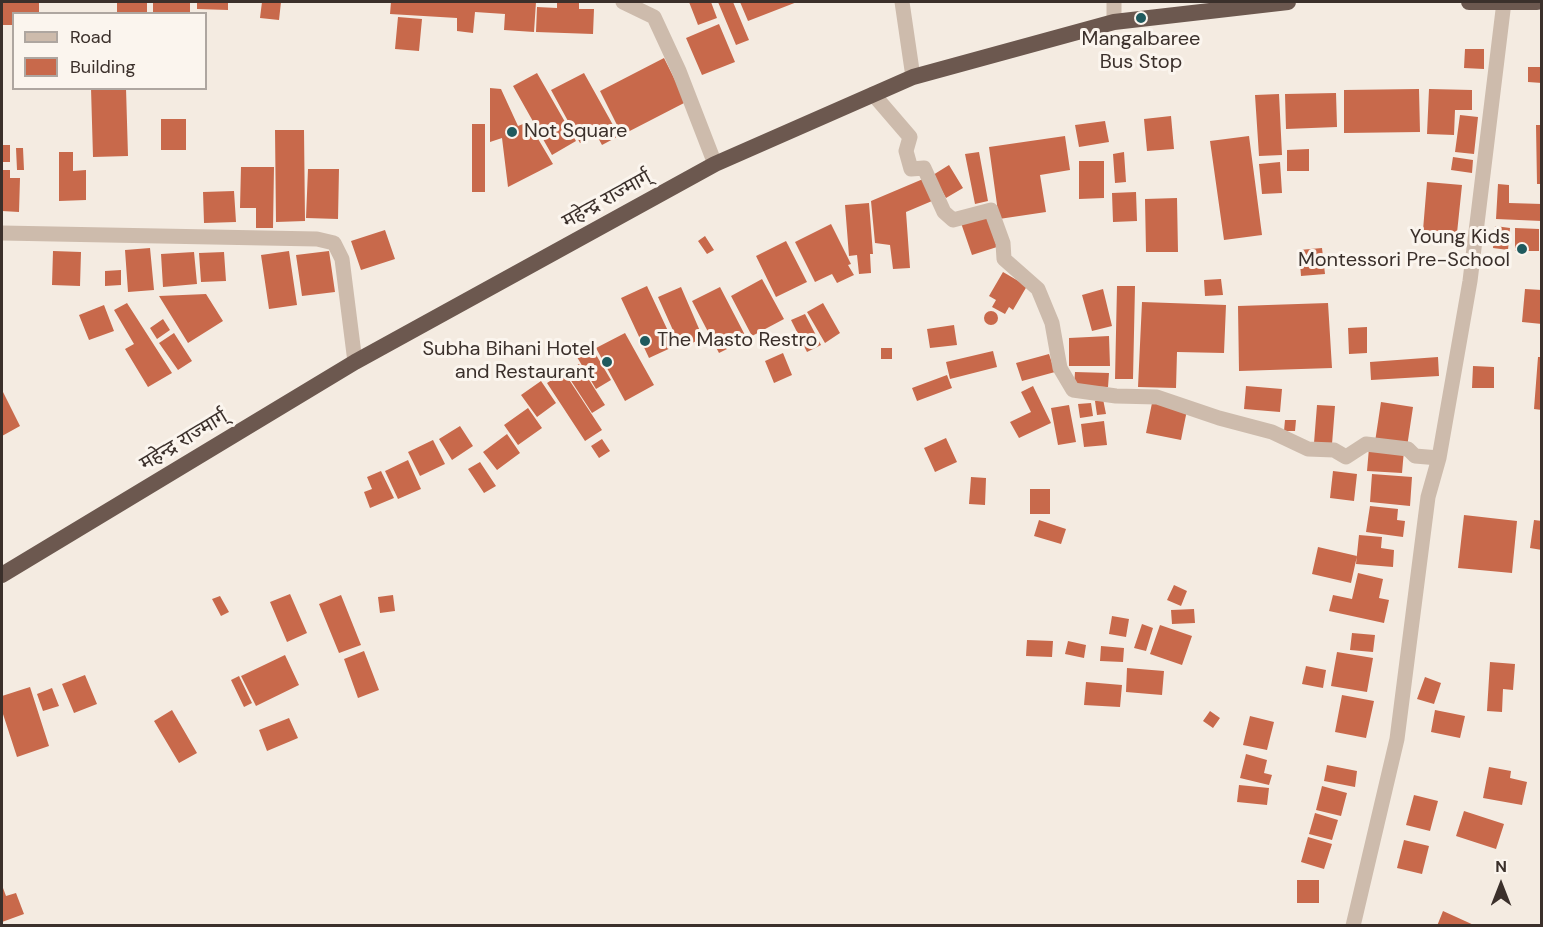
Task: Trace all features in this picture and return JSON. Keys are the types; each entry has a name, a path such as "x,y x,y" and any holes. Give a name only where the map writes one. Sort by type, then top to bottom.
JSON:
{"highway":[{"name":"महेन्द्र राज्मार्ग्","path":"2,575 355,362 715,164 913,77 1114,22 1288,2"},
{"path":"1469,2 1537,2"}],"street":[{"path":"623,2 643,5 654,17 679,71 715,164"},
{"path":"902,2 913,77"},
{"path":"1114,2 1114,22"},
{"path":"1353,926 1397,739 1428,497 1439,458 1470,281 1504,2"},
{"path":"873,94 910,137 906,151 911,169 924,168 944,212 953,220 991,210 1003,243 1004,259 1038,289 1052,323 1060,368 1073,390 1116,396 1157,397 1218,418 1272,432 1308,449 1334,450 1346,457 1366,444 1408,449 1415,456 1439,458"},
{"path":"2,233 317,239 334,243 342,259 355,362"}],"building":[{"path":"3,2 39,2 39,12 12,12 12,25 3,25"},
{"path":"117,2 147,2 147,12 117,12"},
{"path":"153,2 190,2 190,12 153,12"},
{"path":"197,2 228,2 228,10 197,9"},
{"path":"262,2 281,2 279,20 260,18"},
{"path":"391,2 536,2 534,32 504,30 505,14 475,12 473,33 457,31 457,18 390,14"},
{"path":"557,2 579,2 579,9 594,9 593,34 536,32 537,7 557,8"},
{"path":"689,2 711,2 717,18 698,25"},
{"path":"718,2 733,2 749,40 736,45"},
{"path":"740,2 797,2 748,21"},
{"path":"398,17 422,19 419,51 395,49"},
{"path":"719,24 735,62 702,75 686,38"},
{"path":"1465,49 1484,49 1484,69 1464,68"},
{"path":"664,58 686,102 622,135 600,91"},
{"path":"1528,67 1542,67 1542,83 1528,82"},
{"path":"537,73 576,141 552,155 513,86"},
{"path":"584,73 613,125 610,126 617,137 602,145 596,134 580,143 551,90"},
{"name":"Not Square","path":"490,88 501,89 518,126 528,122 553,164 508,187 502,138 490,142"},
{"path":"1419,89 1420,132 1344,133 1344,90"},
{"path":"1429,89 1472,90 1472,110 1455,110 1454,135 1427,134"},
{"path":"91,90 126,90 128,156 93,157"},
{"path":"1336,93 1337,127 1286,129 1285,94"},
{"path":"1279,94 1282,155 1259,156 1255,95"},
{"path":"1460,115 1478,117 1474,154 1455,152"},
{"path":"1171,116 1174,149 1147,151 1144,119"},
{"path":"161,119 186,119 186,150 161,150"},
{"path":"1105,121 1109,142 1079,147 1075,125"},
{"path":"472,124 485,124 485,192 472,192"},
{"path":"1536,125 1542,125 1542,184 1537,184"},
{"path":"275,130 304,130 305,221 276,222"},
{"path":"1065,136 1070,170 1040,175 1046,212 999,219 989,147"},
{"path":"1249,136 1262,235 1224,240 1210,141"},
{"path":"2,145 10,145 10,162 2,162"},
{"path":"16,148 23,148 24,170 17,170"},
{"path":"1309,149 1309,171 1287,171 1287,150"},
{"path":"59,152 73,152 73,171 86,170 86,200 59,201"},
{"path":"979,152 988,201 975,204 965,154"},
{"path":"1124,152 1126,182 1115,183 1113,154"},
{"path":"1453,157 1473,160 1472,173 1451,170"},
{"path":"1079,161 1104,161 1104,198 1079,199"},
{"path":"1280,162 1282,193 1262,194 1259,164"},
{"path":"949,165 963,188 946,198 933,175"},
{"path":"241,167 274,167 273,228 256,228 256,208 240,208"},
{"path":"308,169 339,169 338,219 306,218"},
{"path":"2,170 10,170 10,178 20,178 19,212 2,211"},
{"path":"923,179 932,201 906,212 910,268 893,269 890,245 875,243 871,201"},
{"path":"1427,182 1462,185 1457,233 1423,230"},
{"path":"1498,184 1509,185 1509,203 1542,204 1542,221 1496,219"},
{"path":"234,191 236,222 204,223 203,192"},
{"path":"1136,192 1137,221 1113,222 1112,193"},
{"path":"1177,198 1178,252 1146,252 1145,199"},
{"path":"869,203 873,254 870,254 871,273 859,274 857,255 849,256 845,205"},
{"path":"986,215 997,247 972,255 961,223"},
{"path":"831,224 854,275 837,283 832,274 815,282 795,242"},
{"path":"1495,226 1510,228 1508,250 1493,248"},
{"path":"1515,228 1539,229 1539,251 1515,251"},
{"path":"385,230 395,259 361,270 351,241"},
{"path":"705,236 714,250 707,254 698,241"},
{"path":"786,241 807,282 776,297 756,256"},
{"path":"150,248 154,290 128,292 125,250"},
{"path":"1322,248 1325,274 1301,276 1299,250"},
{"path":"53,251 81,252 80,286 52,285"},
{"path":"289,251 297,305 269,309 261,255"},
{"path":"329,251 335,292 302,296 296,255"},
{"path":"194,252 197,284 163,287 161,254"},
{"path":"224,252 226,281 201,282 199,253"},
{"path":"121,270 121,285 105,286 105,271"},
{"path":"1003,272 1027,286 1013,310 1009,307 1005,314 992,307 996,300 989,296"},
{"path":"762,279 784,319 752,336 731,296"},
{"path":"1221,279 1223,295 1205,296 1204,280"},
{"path":"647,286 675,346 649,358 621,298"},
{"path":"1117,286 1135,286 1133,379 1115,379"},
{"path":"681,287 703,338 681,348 658,297"},
{"path":"720,287 747,339 719,353 692,301"},
{"path":"1103,289 1112,326 1092,331 1082,295"},
{"path":"1525,289 1542,290 1542,324 1522,322"},
{"path":"206,294 223,321 188,343 159,296"},
{"path":"1142,302 1226,305 1224,353 1177,352 1176,388 1138,387"},
{"path":"127,303 172,373 148,387 125,349 134,344 114,310"},
{"path":"823,303 840,333 825,343 807,312"},
{"path":"1328,303 1332,368 1239,371 1238,306"},
{"path":"104,305 114,331 89,340 79,315"},
{"path":"991,311 996,313 998,318 996,323 991,325 986,323 984,318 986,313"},
{"path":"805,314 821,345 807,352 791,320"},
{"path":"163,319 170,330 157,339 150,328"},
{"path":"954,325 957,345 930,348 927,329"},
{"path":"1367,327 1367,353 1349,354 1348,328"},
{"path":"174,333 192,361 178,370 159,343"},
{"path":"625,333 654,385 625,401 596,348"},
{"path":"1109,336 1110,366 1069,366 1069,338"},
{"path":"592,348 611,380 596,389 577,357"},
{"path":"881,348 892,348 892,359 881,359"},
{"path":"993,351 997,367 950,379 946,362"},
{"path":"783,353 792,375 774,383 765,361"},
{"path":"1049,354 1055,372 1022,381 1016,363"},
{"path":"1438,357 1439,376 1371,380 1370,362"},
{"path":"1538,357 1542,357 1542,410 1534,409"},
{"path":"579,364 605,405 592,413 566,373"},
{"path":"1473,366 1494,367 1494,388 1472,388"},
{"path":"564,372 602,430 585,441 547,383"},
{"path":"1075,372 1109,373 1108,387 1074,386"},
{"path":"947,375 952,388 917,401 912,388"},
{"path":"541,381 556,403 537,417 521,395"},
{"path":"1033,386 1051,423 1019,438 1010,422 1031,412 1021,392"},
{"path":"1246,386 1282,389 1280,412 1244,409"},
{"path":"2,390 20,426 2,436"},
{"path":"1103,399 1106,414 1097,415 1095,401"},
{"path":"1381,402 1413,407 1407,447 1375,442"},
{"path":"1091,403 1093,416 1080,418 1078,404"},
{"path":"1152,403 1187,410 1181,440 1146,433"},
{"path":"1069,405 1076,442 1058,445 1051,408"},
{"path":"1317,405 1335,406 1332,444 1314,443"},
{"path":"528,408 542,428 518,445 504,425"},
{"path":"1285,420 1296,420 1295,431 1284,431"},
{"path":"1104,421 1107,445 1084,447 1081,424"},
{"path":"460,426 473,446 452,460 439,439"},
{"path":"507,434 520,453 497,470 483,452"},
{"path":"946,438 957,462 935,472 924,448"},
{"path":"602,439 610,451 599,458 591,446"},
{"path":"433,440 445,464 420,476 408,452"},
{"path":"1369,448 1404,450 1402,473 1367,471"},
{"path":"408,460 421,489 398,499 385,471"},
{"path":"480,462 496,486 484,493 468,469"},
{"path":"381,471 394,498 370,508 364,492 372,489 367,477"},
{"path":"1333,471 1357,474 1354,501 1330,498"},
{"path":"1372,474 1412,477 1410,506 1370,502"},
{"path":"971,477 986,478 985,505 969,504"},
{"path":"1030,489 1050,489 1050,514 1030,514"},
{"path":"1370,506 1398,509 1397,520 1405,521 1403,537 1366,532"},
{"path":"1464,515 1517,521 1512,573 1458,568"},
{"path":"1039,520 1066,529 1061,544 1034,536"},
{"path":"1534,520 1542,521 1542,550 1530,548"},
{"path":"1359,535 1382,537 1381,548 1394,550 1393,567 1356,564"},
{"path":"1318,547 1357,556 1351,583 1312,574"},
{"path":"1358,573 1383,579 1379,598 1389,600 1384,623 1329,611 1333,595 1352,599"},
{"path":"1174,585 1187,591 1181,606 1167,600"},
{"path":"290,594 307,633 287,642 270,602"},
{"path":"341,595 361,645 339,653 319,604"},
{"path":"393,595 395,611 380,613 378,597"},
{"path":"220,596 229,612 221,616 212,599"},
{"path":"1194,609 1195,623 1172,624 1171,610"},
{"path":"1112,616 1129,619 1126,637 1109,634"},
{"path":"1142,624 1153,628 1146,651 1134,648"},
{"path":"1160,625 1192,636 1182,665 1150,654"},
{"path":"1352,633 1375,635 1373,652 1350,650"},
{"path":"1027,640 1053,641 1052,657 1026,656"},
{"path":"1068,641 1086,645 1084,658 1065,654"},
{"path":"1101,646 1124,648 1123,662 1100,661"},
{"path":"364,651 379,690 358,698 344,659"},
{"path":"1337,652 1373,658 1367,692 1331,686"},
{"path":"285,655 299,685 256,706 241,676"},
{"path":"1490,662 1515,664 1513,690 1503,689 1502,712 1487,711"},
{"path":"1306,666 1326,670 1323,688 1302,684"},
{"path":"1127,668 1164,671 1162,695 1126,692"},
{"path":"85,675 97,704 74,713 62,684"},
{"path":"239,676 252,703 244,707 231,680"},
{"path":"1425,677 1441,683 1434,704 1417,699"},
{"path":"1086,682 1122,685 1120,707 1084,705"},
{"path":"30,687 49,746 17,757 2,711 2,696"},
{"path":"52,688 59,706 43,711 37,694"},
{"path":"1342,695 1374,701 1366,738 1335,732"},
{"path":"172,710 197,753 179,763 154,721"},
{"path":"1435,710 1465,716 1460,738 1431,732"},
{"path":"1210,711 1220,718 1213,728 1203,721"},
{"path":"1250,716 1274,722 1267,750 1243,745"},
{"path":"289,718 298,738 267,751 259,730"},
{"path":"1246,754 1267,760 1264,773 1272,775 1269,785 1240,778"},
{"path":"1327,765 1357,771 1355,787 1324,781"},
{"path":"1489,767 1511,771 1510,778 1527,782 1522,805 1483,798"},
{"path":"1239,785 1269,788 1267,805 1237,802"},
{"path":"1322,786 1347,793 1341,816 1316,810"},
{"path":"1414,795 1438,801 1430,831 1406,825"},
{"path":"1464,811 1504,824 1496,849 1456,836"},
{"path":"1315,813 1338,820 1332,840 1309,834"},
{"path":"1308,837 1332,844 1324,869 1301,862"},
{"path":"1404,840 1429,846 1422,874 1397,868"},
{"path":"1297,880 1319,880 1319,903 1297,903"},
{"path":"2,889 6,896 16,893 24,914 2,922"},
{"path":"1443,911 1476,926 1437,926"}],"place":[{"name":"Mangalbaree Bus Stop","path":"1141,18"},
{"name":"Not Square","path":"512,132"},
{"name":"Young Kids Montessori Pre-School","path":"1522,249"},
{"name":"The Masto Restro","path":"645,341"},
{"name":"Subha Bihani Hotel and Restaurant","path":"607,362"}]}
